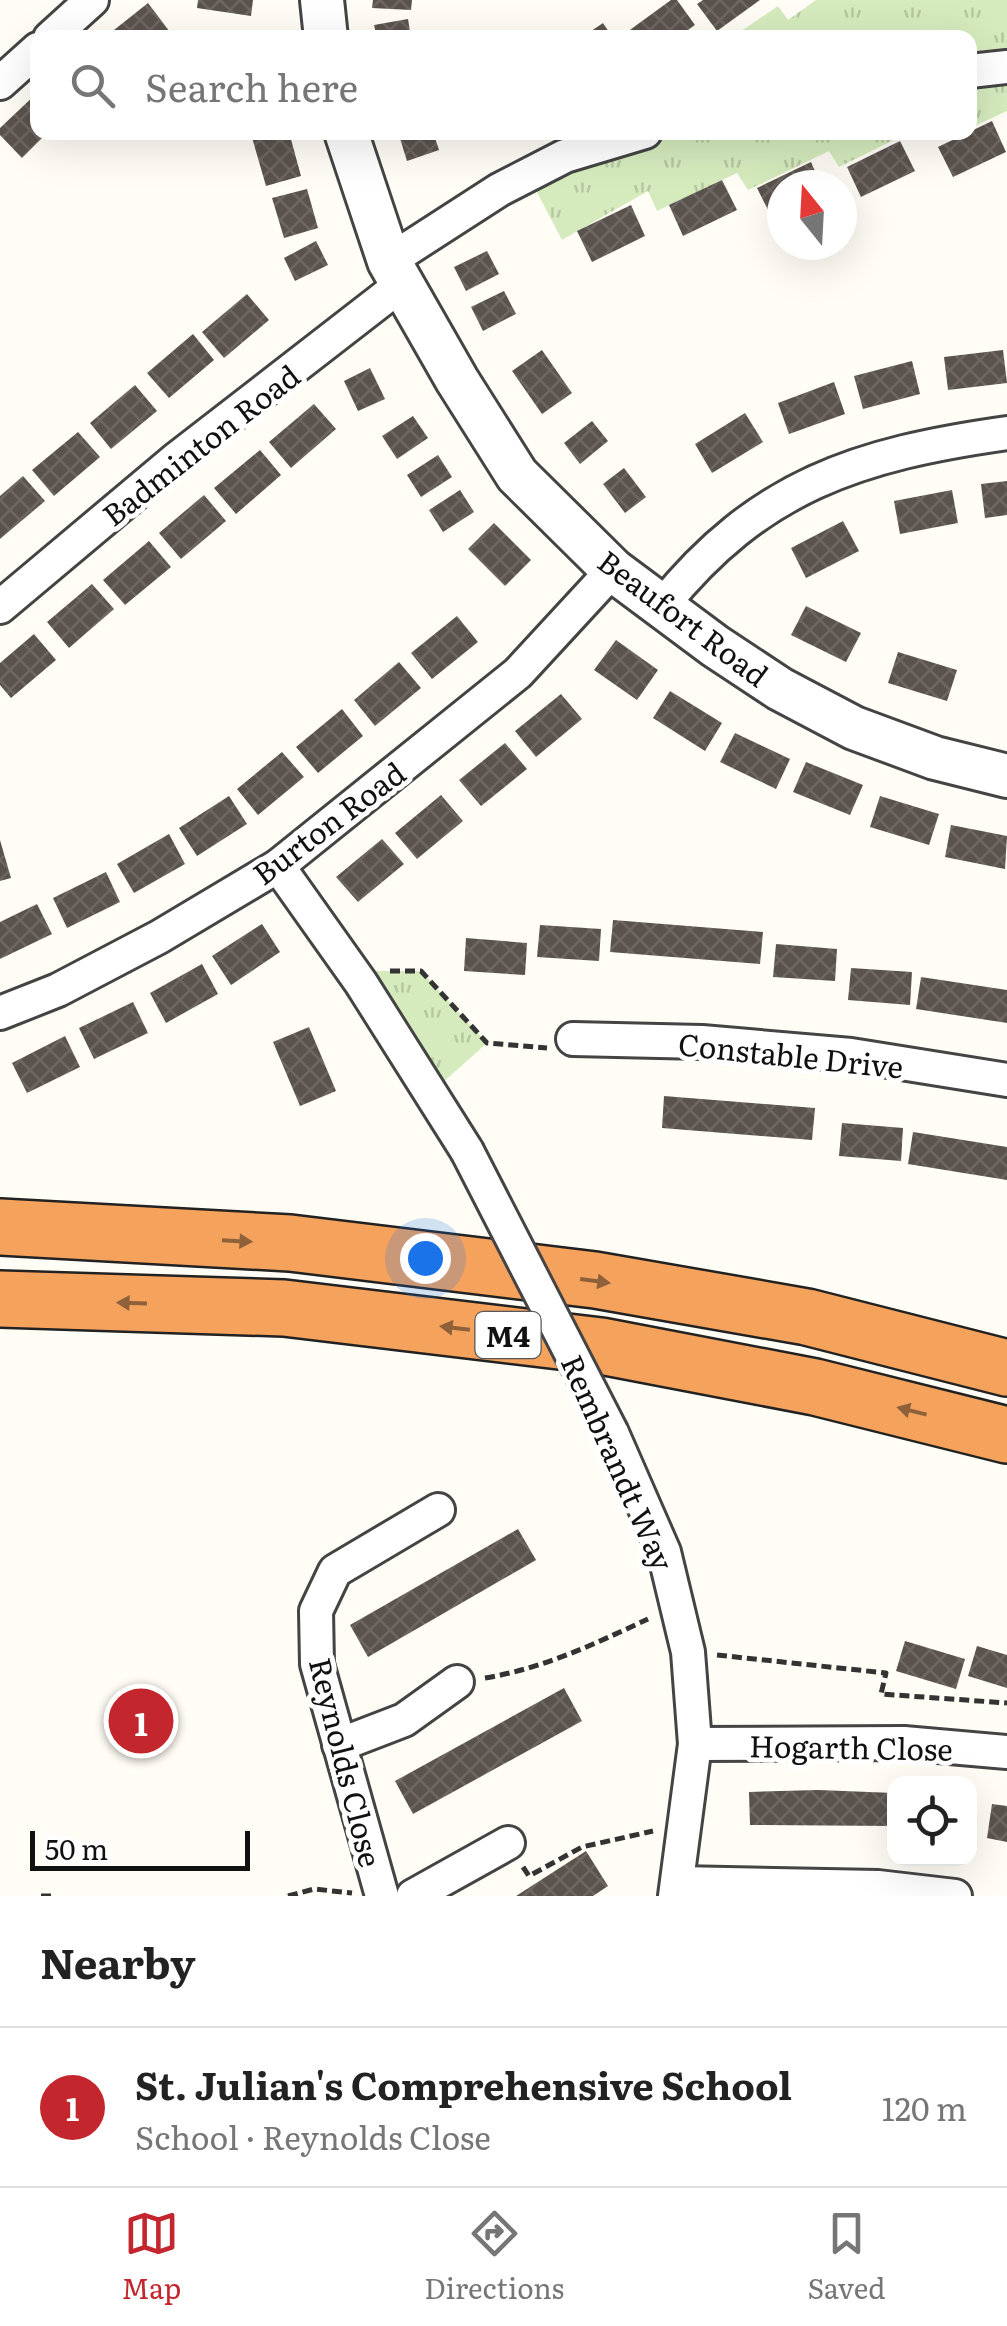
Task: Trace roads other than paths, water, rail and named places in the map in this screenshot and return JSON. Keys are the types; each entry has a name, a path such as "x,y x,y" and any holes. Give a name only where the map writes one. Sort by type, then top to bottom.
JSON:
{"highway":[{"name":"M4","path":"12,1230 290,1243 595,1280 808,1317 1007,1368"},
{"name":"M4","path":"0,1298 284,1308 601,1346 815,1387 1007,1435"}],"street":[{"path":"59,30 92,0"},
{"path":"322,0 325,30"},
{"path":"0,83 30,56"},
{"path":"977,70 1007,66"},
{"name":"Beaufort Road","path":"349,140 396,272 456,380 518,475 613,570 780,689 854,728 935,758 1007,776"},
{"name":"Badminton Road","path":"0,607 396,272 499,190 566,156 619,140"},
{"path":"662,606 684,579 759,512 808,483 862,463 940,443 1007,433"},
{"name":"Burton Road","path":"0,1014 58,990 159,937 278,866 518,673 613,570"},
{"name":"Rembrandt Way","path":"278,866 352,971 467,1151 612,1434 664,1552 688,1652 694,1744 676,1890"},
{"name":"Constable Drive","path":"573,1040 702,1042 832,1054 1007,1080"},
{"name":"Reynolds Close","path":"369,1895 339,1745 317,1664 316,1610 336,1572 438,1510"},
{"path":"339,1745 404,1720 456,1682"},
{"name":"Hogarth Close","path":"694,1744 904,1743 1007,1752"},
{"path":"413,1896 508,1843"},
{"path":"676,1890 878,1887 955,1896"}],"place":[{"name":"St. Julian's Comprehensive School","path":"141,1721"}]}
